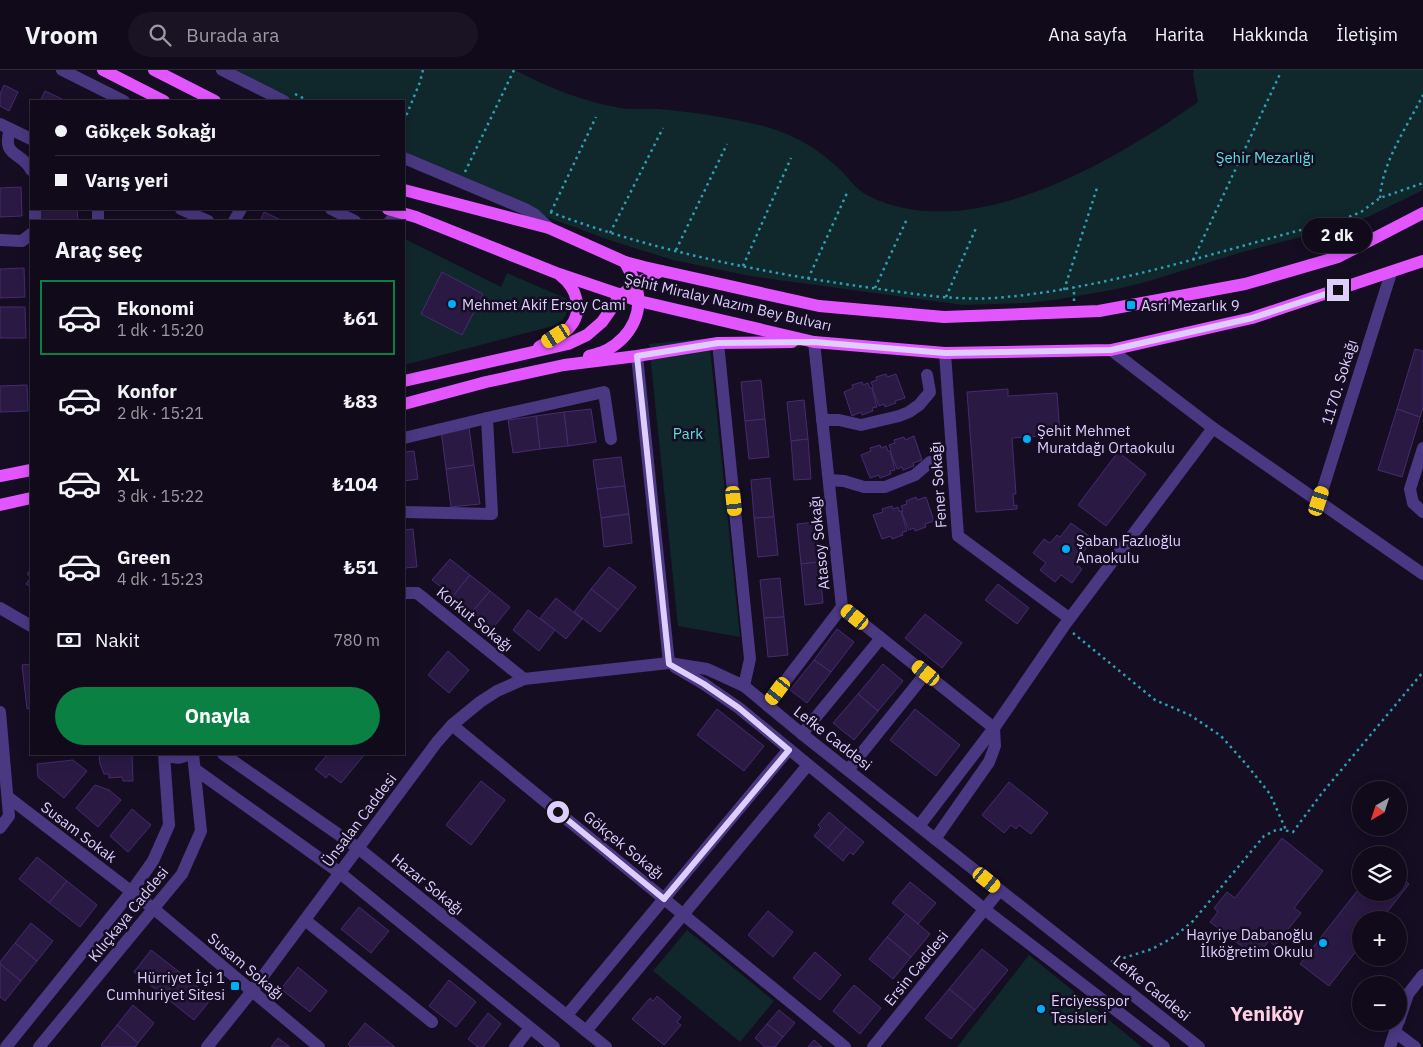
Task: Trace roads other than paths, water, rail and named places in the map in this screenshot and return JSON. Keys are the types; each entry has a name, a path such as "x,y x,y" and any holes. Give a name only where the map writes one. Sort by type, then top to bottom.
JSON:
{"main road":[{"path":"103,70 162,100"},
{"path":"154,70 213,100"},
{"name":"Şehit Miralay Nazım Bey Bulvarı","path":"405,190 549,228 625,262 661,271 819,306 944,317 1099,311 1244,284 1338,257 1423,213"},
{"name":"Şehit Miralay Nazım Bey Bulvarı","path":"392,214 416,218 559,274 639,301 814,342 945,353 1111,350 1252,318 1423,261"},
{"path":"564,365 607,350 622,339 634,323 639,301 636,284 625,262"},
{"path":"405,381 568,344 587,335 602,322 621,295 636,284 661,271"},
{"path":"532,352 568,328 574,320 577,300 574,290 568,281 559,274"},
{"path":"405,404 486,382 564,365 718,343 814,342"},
{"path":"0,476 30,470"},
{"path":"0,505 30,498"}],"street":[{"path":"62,70 108,98"},
{"path":"222,70 282,100"},
{"path":"5,126 30,138"},
{"path":"5,126 8,146 15,156 30,168"},
{"path":"405,158 525,209 534,214 549,228"},
{"path":"183,210 206,220"},
{"path":"333,210 354,220"},
{"path":"0,240 22,241 30,235"},
{"name":"1170. Sokağı","path":"1319,501 1391,273"},
{"name":"Atasoy Sokağı","path":"814,342 842,607 994,728"},
{"path":"718,343 750,659 744,686"},
{"path":"1111,350 1214,428 1423,574"},
{"name":"Fener Sokağı","path":"945,353 958,536 1066,622"},
{"path":"637,356 669,664 704,684 739,708 984,909 1164,1047"},
{"path":"822,420 836,419 861,426 909,412 919,405 930,392 927,375"},
{"path":"405,438 604,392 611,439"},
{"path":"405,512 492,514 487,418"},
{"path":"919,826 994,728 1066,622 1214,428"},
{"path":"1423,448 1410,489 1413,503 1423,512"},
{"path":"829,480 844,481 864,488 885,486 915,475 930,462"},
{"name":"Korkut Sokağı","path":"405,593 417,592 524,679"},
{"path":"767,706 842,607"},
{"path":"0,608 30,625"},
{"path":"802,734 881,638"},
{"name":"Lefke Caddesi","path":"669,664 707,669 744,686 802,734 1199,1047"},
{"name":"Ünsalan Caddesi","path":"208,1047 252,991 437,742 480,702 496,691 524,679 669,664"},
{"path":"848,770 926,673"},
{"path":"0,712 9,816 0,828"},
{"name":"Gökçek Sokağı","path":"452,726 845,1047"},
{"path":"935,839 989,762 995,746 994,728"},
{"path":"567,1016 789,750"},
{"name":"Kılıçkaya Caddesi","path":"6,1047 131,892 153,861 169,825 166,755"},
{"path":"168,755 175,758 181,758 186,755"},
{"name":"Kılıçkaya Caddesi","path":"39,1047 182,874 201,831 193,755"},
{"name":"Hazar Sokağı","path":"224,755 358,848 606,1047"},
{"path":"586,1031 808,765"},
{"path":"196,770 340,873 554,1047"},
{"name":"Susam Sokak","path":"8,797 154,909"},
{"name":"Ersin Caddesi","path":"873,1047 1000,890"},
{"name":"Susam Sokağı","path":"154,909 319,1047"},
{"path":"305,920 432,1022"},
{"path":"1407,997 1423,975"},
{"path":"515,1047 530,1028"},
{"path":"1390,1047 1395,1031"},
{"path":"1402,1031 1414,1047"}],"place":[{"name":"Mehmet Akif Ersoy Cami","path":"452,304"},
{"name":"Asri Mezarlık 9","path":"1131,305"},
{"name":"Şehit Mehmet Muratdağı Ortaokulu","path":"1027,439"},
{"name":"Şaban Fazlıoğlu Anaokulu","path":"1066,549"},
{"name":"Hayriye Dabanoğlu İlköğretim Okulu","path":"1323,943"},
{"name":"Hürriyet İçi 1 Cumhuriyet Sitesi","path":"235,986"},
{"name":"Erciyesspor Tesisleri","path":"1041,1009"}],"district":[{"name":"Yeniköy","path":"1267,1013"}],"park label":[{"name":"Şehir Mezarlığı","path":"1265,157"},
{"name":"Park","path":"688,433"}]}
